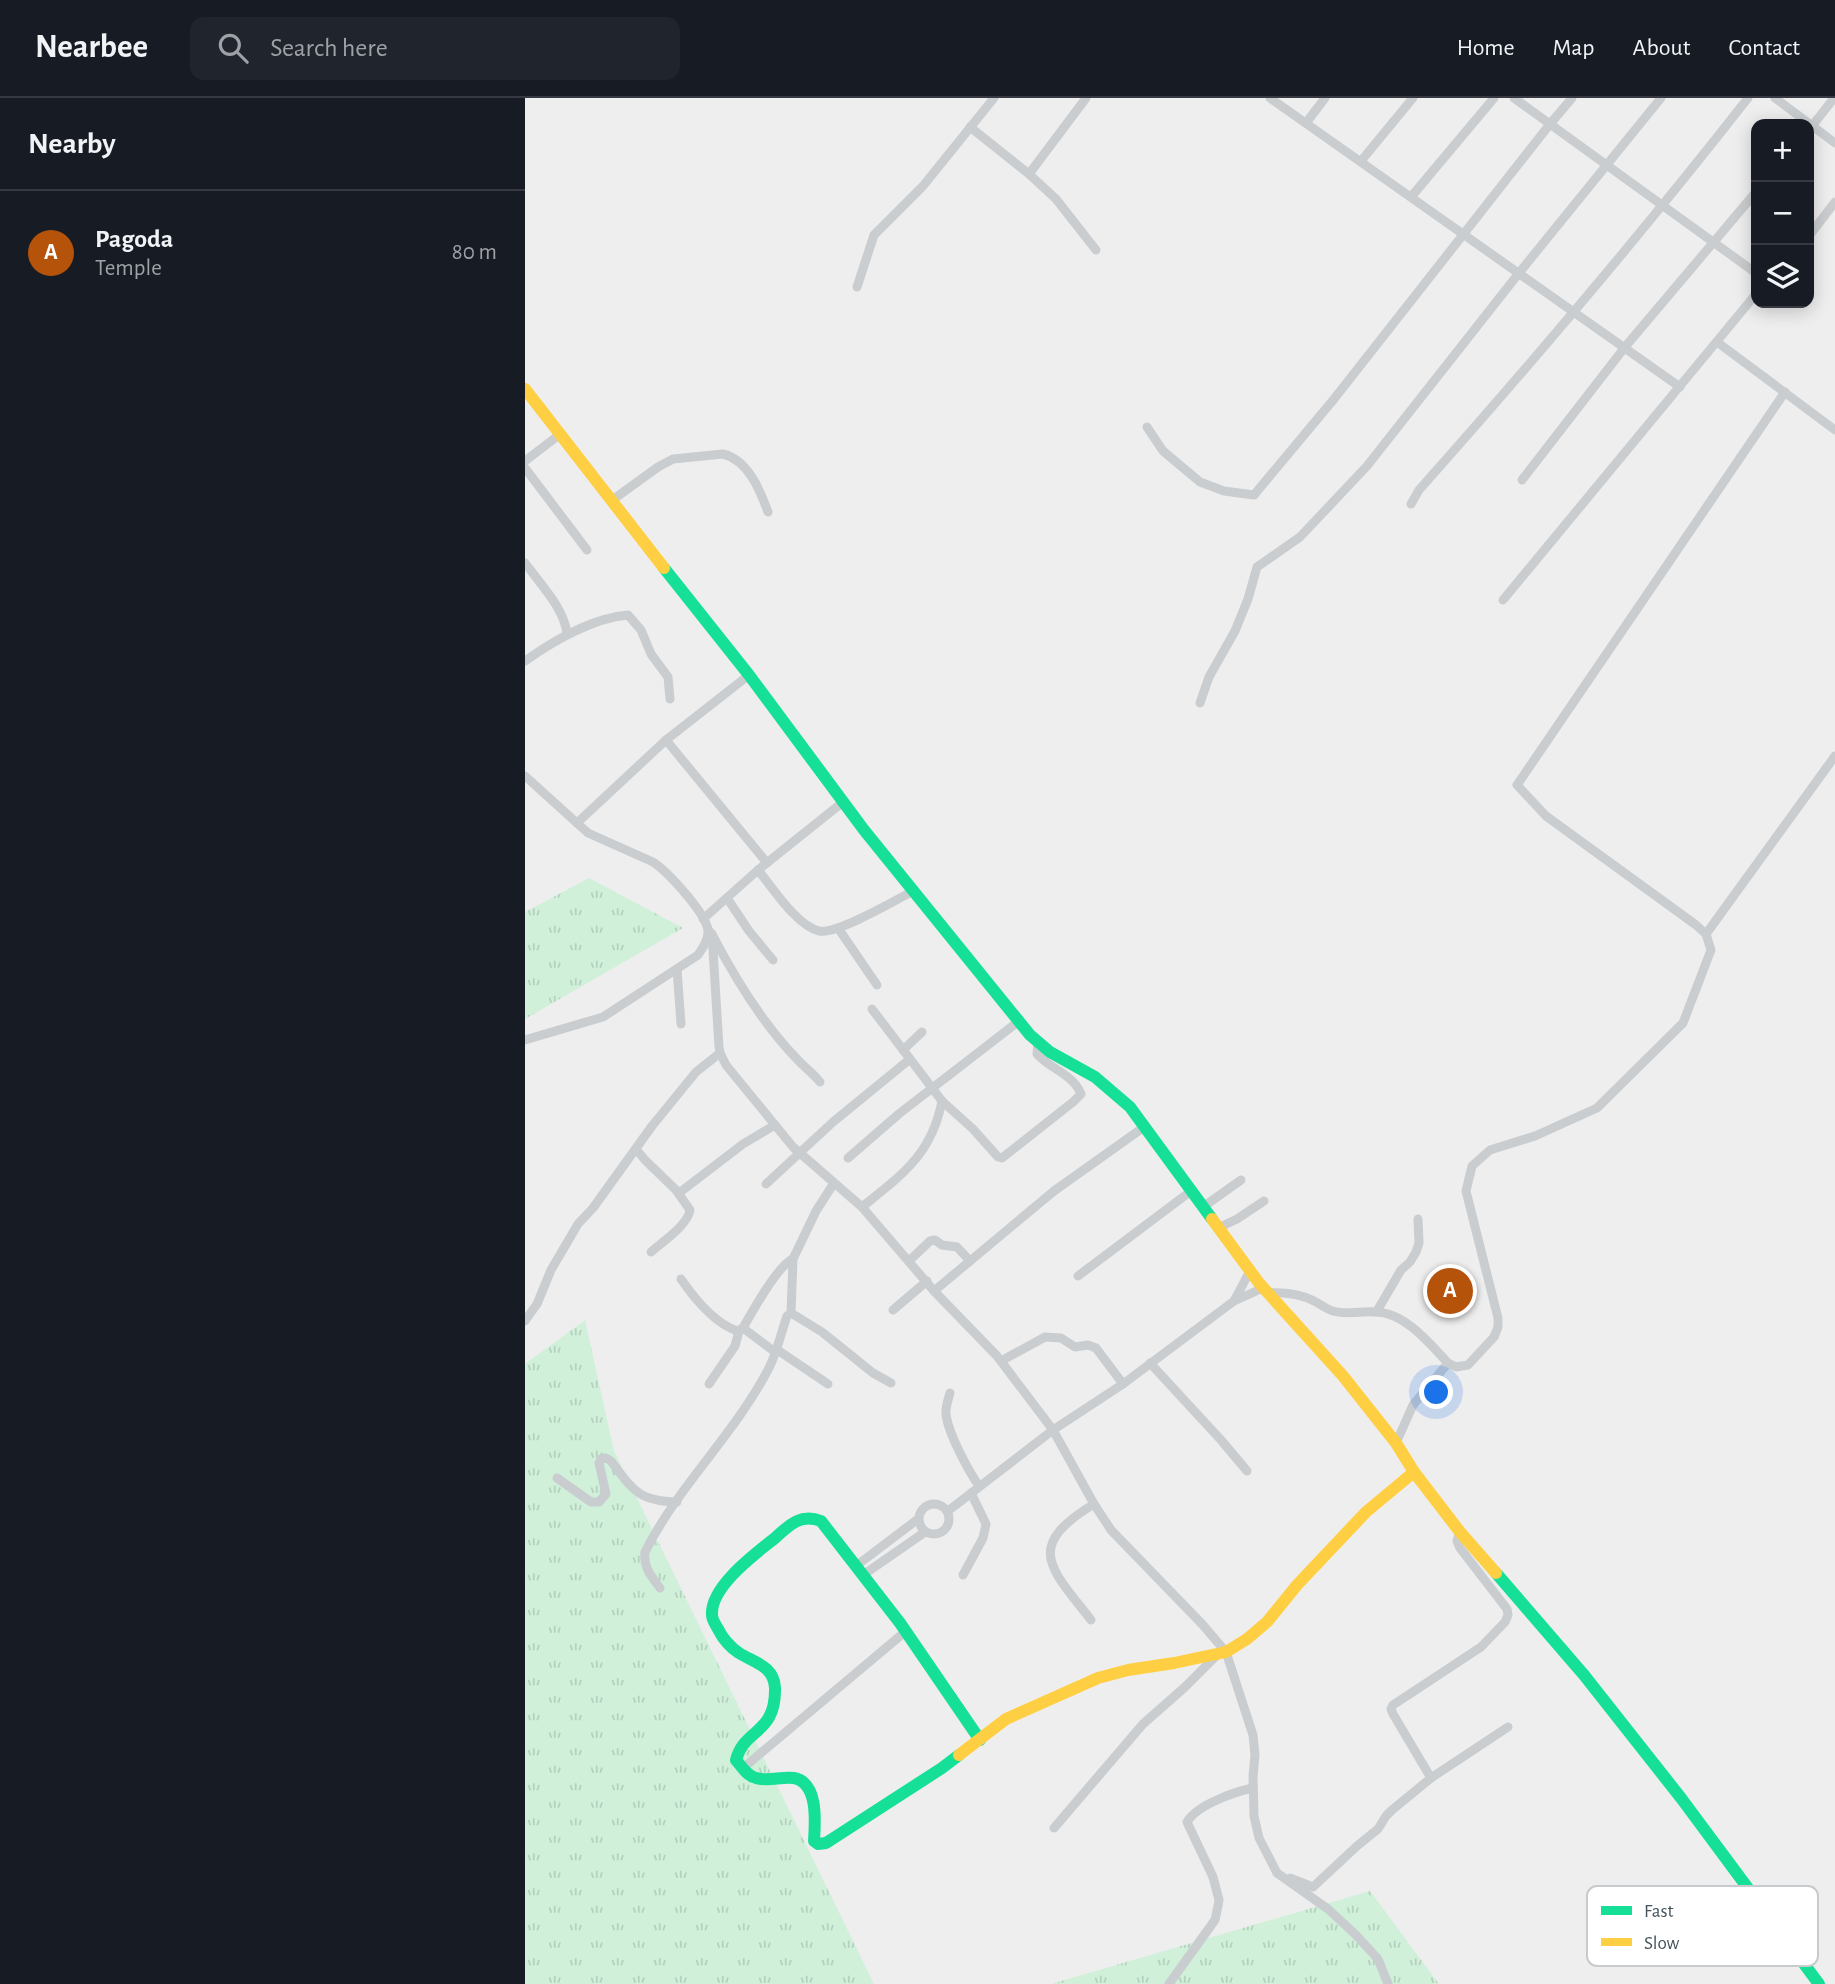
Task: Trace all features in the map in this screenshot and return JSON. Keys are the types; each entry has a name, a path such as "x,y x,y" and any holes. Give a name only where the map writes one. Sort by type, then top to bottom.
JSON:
{"street":[{"path":"857,287 874,235 923,186 994,98"},
{"path":"1029,174 1086,98"},
{"path":"1270,98 1680,387"},
{"path":"1306,123 1325,98"},
{"path":"1361,161 1413,98"},
{"path":"1411,197 1494,98"},
{"path":"1514,98 1751,269"},
{"path":"1147,426 1163,451 1200,482 1224,491 1254,495 1334,399 1572,98"},
{"path":"1200,703 1209,677 1235,631 1257,567 1300,537 1367,466 1661,98"},
{"path":"1411,505 1419,490 1573,311 1748,98"},
{"path":"1775,98 1800,119"},
{"path":"1814,124 1834,98"},
{"path":"970,127 1056,199 1096,250"},
{"path":"1814,130 1835,143"},
{"path":"1522,480 1625,347 1751,198"},
{"path":"1814,229 1835,202"},
{"path":"1503,600 1751,300"},
{"path":"1717,342 1835,430"},
{"path":"525,389 749,675 843,802 1019,1021 1050,1052 1095,1077 1130,1107 1265,1291 1343,1376 1396,1443 1414,1472 1460,1532 1601,1695 1746,1886"},
{"path":"948,1511 1053,1430 1123,1384 1234,1301 1265,1291 1306,1297 1338,1312 1353,1314 1377,1311 1394,1317 1414,1328 1448,1363 1456,1367 1468,1365 1494,1337 1498,1318 1466,1191 1472,1166 1490,1150 1535,1136 1597,1108 1683,1023 1711,950 1706,934 1696,925 1546,816 1517,785 1786,392"},
{"path":"525,461 559,435"},
{"path":"611,501 673,458 723,454 740,462 752,477 768,512"},
{"path":"525,468 587,550"},
{"path":"525,563 564,618 567,634"},
{"path":"525,661 567,634 628,615 641,631 651,654 668,677 670,699"},
{"path":"577,823 666,740 749,675"},
{"path":"666,740 767,863"},
{"path":"1706,934 1835,755"},
{"path":"525,776 587,834 661,867 703,919 734,977 753,1005 796,1059 820,1082"},
{"path":"703,919 758,870 843,802"},
{"path":"758,870 793,913 821,932 838,928 913,891"},
{"path":"727,898 773,960"},
{"path":"838,928 877,985"},
{"path":"525,1040 604,1017 698,955 710,932"},
{"path":"710,932 720,1054 726,1065 799,1152 862,1208 934,1291 1001,1361 1053,1430 1094,1504 1118,1537 1194,1616 1222,1653 1253,1735 1254,1816 1259,1839 1277,1873 1328,1909 1356,1934 1378,1959 1388,1984"},
{"path":"677,969 681,1024"},
{"path":"872,1009 942,1101 1002,1158 1081,1094 1072,1080 1037,1054 1038,1042"},
{"path":"848,1158 932,1088 1019,1021"},
{"path":"903,1050 922,1032"},
{"path":"525,1321 537,1304 551,1270 578,1224 593,1209 652,1126 696,1072 720,1054"},
{"path":"766,1184 799,1152 910,1059"},
{"path":"862,1208 918,1158 932,1136 942,1101"},
{"path":"679,1194 743,1144 775,1125"},
{"path":"934,1291 1054,1191 1144,1127"},
{"path":"636,1149 679,1194 690,1210 683,1223 651,1252"},
{"path":"1203,1208 1241,1180"},
{"path":"660,1588 646,1569 645,1552 771,1365 786,1316 790,1313 793,1259 834,1183"},
{"path":"1078,1276 1191,1191"},
{"path":"1218,1228 1237,1219 1264,1200"},
{"path":"1377,1311 1401,1270 1416,1252 1419,1243 1418,1219"},
{"path":"909,1261 930,1241 935,1240 942,1245 957,1247 970,1261"},
{"path":"709,1384 735,1346 741,1329 778,1272 786,1262 793,1259"},
{"path":"1234,1301 1250,1271"},
{"path":"681,1279 704,1306 733,1330 741,1329 828,1384"},
{"path":"893,1310 927,1281"},
{"path":"790,1313 822,1332 873,1373 891,1383"},
{"path":"1001,1361 1045,1337 1061,1338 1075,1347 1093,1346 1123,1384"},
{"path":"1150,1363 1247,1471"},
{"path":"1396,1443 1413,1405 1448,1363"},
{"path":"950,1393 945,1412 949,1427 979,1486"},
{"path":"557,1478 590,1502 599,1502 606,1494 599,1463 601,1458 606,1458 638,1494 654,1500 677,1502"},
{"path":"1054,1828 1143,1724 1222,1653 1247,1639 1268,1622 1297,1584 1366,1512 1414,1472"},
{"path":"963,1575 983,1538 986,1524 971,1493"},
{"path":"930,1503 937,1503 948,1511 949,1518 944,1530 938,1534 925,1532 920,1526 919,1513 930,1503"},
{"path":"1091,1620 1056,1574 1049,1554 1053,1540 1062,1527 1094,1504"},
{"path":"980,1740 906,1631 821,1521 807,1516 796,1519 746,1562 714,1601 712,1614 718,1631 726,1642 743,1656 767,1668 773,1674 775,1684 772,1713 767,1723 737,1751 736,1760 741,1769 757,1779 796,1778 807,1786 816,1810 814,1841 818,1844 826,1843 941,1768 980,1740 1006,1719 1098,1678 1222,1653"},
{"path":"859,1570 918,1520"},
{"path":"859,1570 925,1532"},
{"path":"1431,1778 1391,1709 1393,1705 1481,1647 1505,1622 1508,1615 1507,1609 1460,1548 1457,1541 1460,1532"},
{"path":"741,1769 906,1631"},
{"path":"1277,1873 1313,1887 1378,1829 1392,1810 1431,1778 1508,1727"},
{"path":"1169,1984 1215,1920 1219,1899 1187,1822 1192,1815 1228,1794 1253,1788"},
{"path":"1806,1966 1819,1984"}],"green space":[{"path":"589,878 683,928 525,1019 525,912"},
{"path":"585,1320 614,1451 874,1984 525,1984 525,1364"},
{"path":"1370,1891 1439,1984 1051,1984"}],"traffic: fast":[{"path":"664,568 749,675 864,830 1030,1035 1050,1052 1095,1077 1130,1107 1212,1219"},
{"path":"959,1755 826,1843 818,1844 814,1841 815,1814 808,1787 794,1778 753,1777 736,1760 746,1742 770,1715 775,1688 771,1675 763,1666 739,1653 722,1636 712,1615 718,1593 735,1572 790,1525 807,1518 821,1521 900,1623 980,1740"},
{"path":"1496,1573 1584,1675 1746,1886"},
{"path":"1806,1966 1819,1984"}],"traffic: slow":[{"path":"525,389 664,568"},
{"path":"1212,1219 1259,1283 1343,1376 1396,1443 1414,1472 1460,1532 1496,1573"},
{"path":"959,1755 1006,1719 1098,1678 1226,1652 1247,1639 1267,1622 1297,1585 1366,1512 1414,1472"}],"place":[{"name":"Pagoda","path":"1450,1291"}]}
